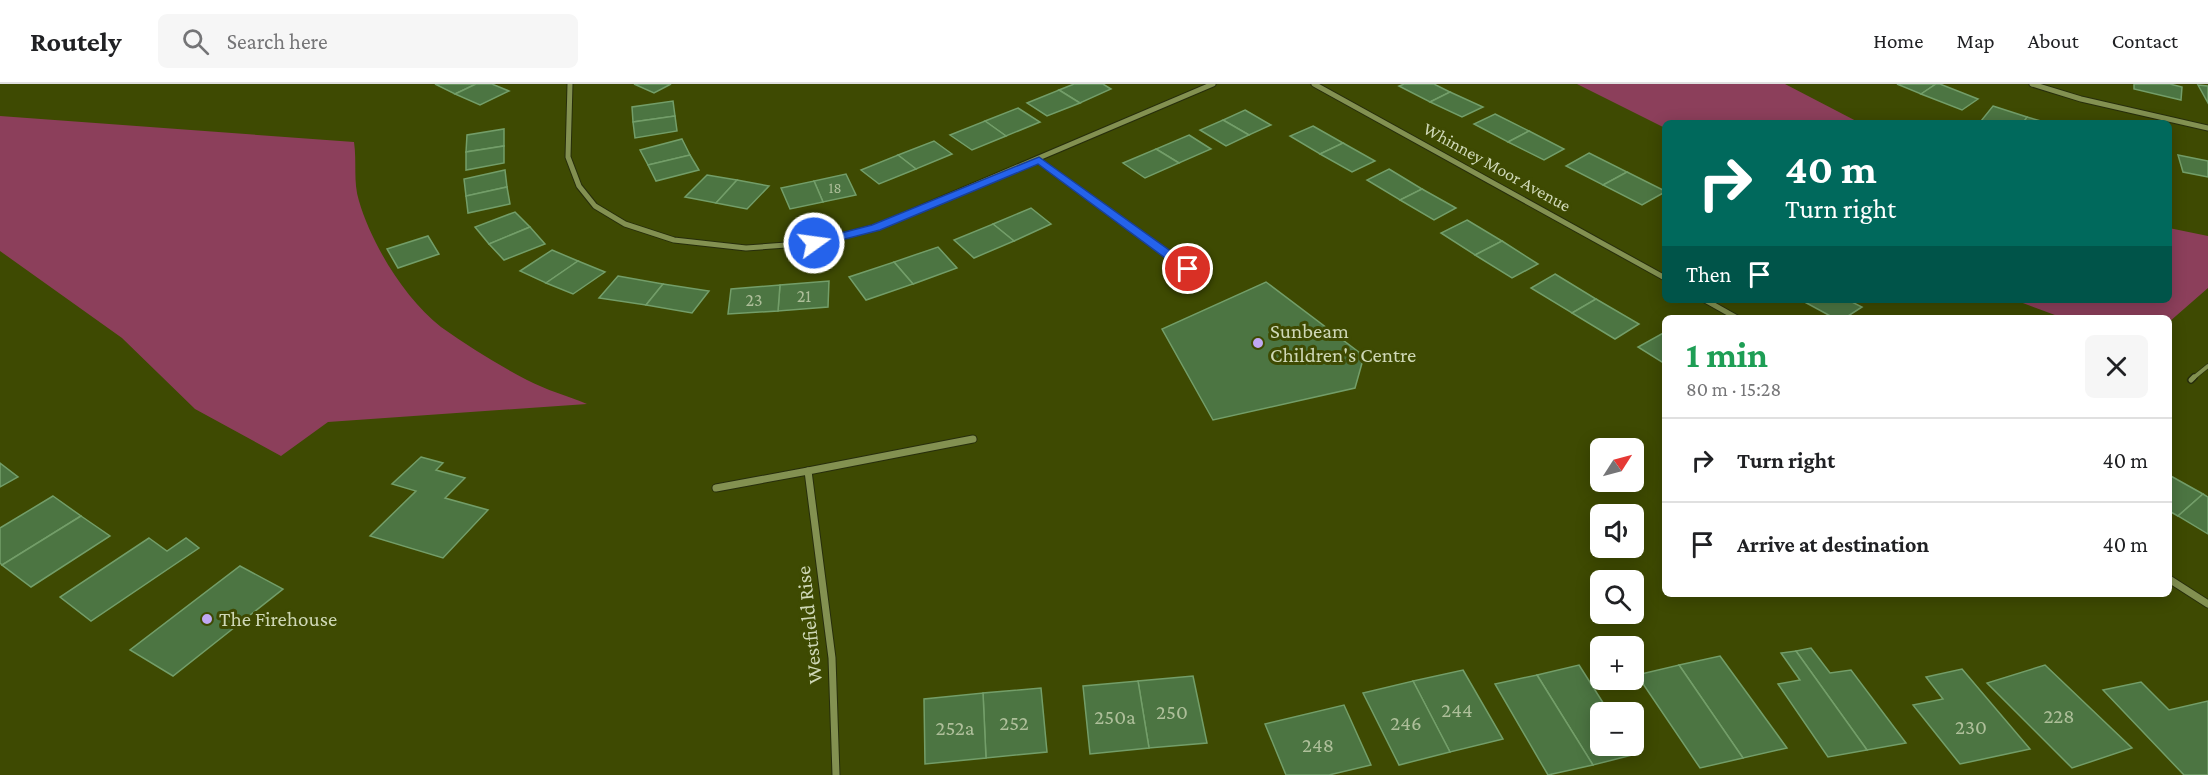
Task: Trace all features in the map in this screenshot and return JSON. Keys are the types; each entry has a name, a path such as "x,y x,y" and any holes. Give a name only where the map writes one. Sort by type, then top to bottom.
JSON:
{"street":[{"path":"570,84 568,157 579,186 595,206 625,224 674,240 746,248 814,243 876,227 1039,160 1213,84"},
{"name":"Whinney Moor Avenue","path":"1314,84 1662,276"},
{"path":"2032,84 2093,102 2208,128"},
{"path":"1710,303 1732,315"},
{"path":"716,488 973,439"},
{"name":"Westfield Rise","path":"808,471 832,658 836,775"},
{"path":"2172,581 2208,604"}],"lane":[{"path":"1039,160 1188,269"},
{"path":"2191,380 2208,366"}],"shaded area":[{"path":"1577,84 1785,84 1854,120 1662,120 1662,126"},
{"path":"0,116 354,142 356,187 365,218 391,270 415,302 441,327 494,362 534,384 587,404 328,422 281,456 195,409 122,338 0,251"},
{"path":"2172,229 2208,236 2208,288 2172,319 2172,315 2055,315 2023,303 2172,303"}],"building":[{"path":"435,84 476,84 455,94"},
{"path":"476,84 492,84 509,91 480,105 455,94"},
{"path":"634,84 671,84 654,93"},
{"path":"1074,84 1103,84 1111,89 1080,103 1059,90"},
{"path":"1434,84 1450,92 1430,102 1399,86"},
{"path":"1897,84 1936,84 1921,94"},
{"path":"1936,84 1978,99 1962,110 1921,94"},
{"path":"2134,84 2170,84 2182,87 2181,100 2134,89"},
{"path":"2198,85 2208,86 2208,103"},
{"path":"1059,90 1080,103 1047,116 1027,103"},
{"path":"1450,92 1483,107 1462,117 1430,102"},
{"path":"673,101 675,116 633,122 632,107"},
{"path":"1993,106 2027,117 2025,120 1982,120"},
{"path":"1018,108 1040,122 1006,136 985,121"},
{"path":"1245,110 1271,125 1249,135 1223,120"},
{"path":"1495,114 1529,131 1508,142 1474,124"},
{"path":"675,116 677,131 635,138 633,122"},
{"path":"1223,120 1249,135 1226,146 1200,130"},
{"path":"985,121 1006,136 972,150 950,135"},
{"path":"1313,126 1343,143 1320,154 1290,136"},
{"path":"504,129 504,146 466,152 467,135"},
{"path":"1529,131 1564,149 1544,160 1508,142"},
{"path":"1189,135 1211,149 1179,163 1156,149"},
{"path":"682,139 690,155 648,165 640,150"},
{"path":"934,141 952,154 916,169 898,155"},
{"path":"1343,143 1375,161 1352,172 1320,154"},
{"path":"504,146 504,163 466,170 466,152"},
{"path":"1156,149 1179,163 1145,178 1123,163"},
{"path":"1589,153 1627,172 1603,185 1566,166"},
{"path":"690,155 699,170 656,181 648,165"},
{"path":"898,155 916,169 879,184 861,170"},
{"path":"2178,155 2208,161 2208,177 2183,172"},
{"path":"1389,169 1422,189 1400,200 1367,180"},
{"path":"505,170 507,187 466,196 464,179"},
{"path":"1627,172 1662,190 1662,194 1642,205 1603,185"},
{"path":"846,174 856,195 823,202 814,181"},
{"path":"707,175 737,180 716,203 685,197"},
{"path":"737,180 769,186 747,209 716,203"},
{"path":"814,181 823,202 790,209 781,188"},
{"path":"507,187 510,204 468,213 466,196"},
{"path":"1422,189 1456,208 1434,220 1400,200"},
{"path":"1031,208 1051,224 1014,241 993,224"},
{"path":"515,212 530,227 489,244 475,227"},
{"path":"1467,220 1502,241 1475,255 1441,233"},
{"path":"993,224 1014,241 974,258 954,240"},
{"path":"530,227 545,244 504,260 489,244"},
{"path":"428,236 439,254 398,268 387,249"},
{"path":"1502,241 1538,264 1512,278 1475,255"},
{"path":"938,247 957,268 913,284 894,262"},
{"path":"552,250 578,261 546,283 520,271"},
{"path":"578,261 605,272 573,294 546,283"},
{"path":"894,262 913,284 866,300 849,277"},
{"path":"1555,274 1596,299 1572,313 1531,288"},
{"path":"618,276 663,284 646,305 599,298"},
{"path":"829,281 828,307 778,311 780,285"},
{"name":"Sunbeam Children's Centre","path":"1266,282 1364,356 1355,388 1213,420 1162,329"},
{"path":"663,284 709,291 692,313 646,305"},
{"path":"780,285 778,311 728,314 731,289"},
{"path":"1596,299 1639,324 1615,339 1572,313"},
{"path":"1806,303 1854,303 1862,307 1850,315 1828,315"},
{"path":"1662,334 1662,362 1638,347"},
{"path":"421,457 443,463 436,470 465,478 445,498 488,510 443,558 370,536 416,491 392,484"},
{"path":"0,463 18,477 0,487"},
{"path":"2172,477 2203,494 2178,516 2172,513"},
{"path":"2203,494 2208,497 2208,534 2178,516"},
{"path":"53,496 81,516 2,565 0,563 0,528"},
{"path":"81,516 110,536 31,587 2,565"},
{"path":"149,538 167,551 186,538 199,548 91,621 60,597"},
{"name":"The Firehouse","path":"240,566 283,589 173,676 130,650"},
{"path":"1811,648 1830,673 1851,670 1906,743 1867,750 1796,651"},
{"path":"1796,651 1867,750 1828,757 1778,684 1800,680 1781,653"},
{"path":"1720,656 1787,748 1743,758 1679,665"},
{"path":"1579,665 1590,682 1590,690 1595,690 1603,702 1590,702 1590,756 1628,756 1593,765 1537,675"},
{"path":"1679,665 1743,758 1700,768 1644,685 1644,673"},
{"path":"2045,665 2132,748 2072,768 1987,683"},
{"path":"1962,669 2030,749 1960,764 1913,705 1943,699 1926,677"},
{"path":"1463,670 1503,739 1450,752 1413,681"},
{"path":"1537,675 1593,765 1548,775 1495,684"},
{"path":"1193,676 1207,743 1149,748 1138,681"},
{"path":"1138,681 1149,748 1090,754 1083,686"},
{"path":"1413,681 1450,752 1399,765 1363,693"},
{"path":"2141,682 2169,710 2208,701 2208,775 2184,775 2103,690"},
{"path":"1041,688 1047,752 986,758 983,693"},
{"path":"983,693 986,758 925,764 924,699"},
{"path":"1344,705 1371,765 1329,775 1286,775 1265,724"}],"place":[{"name":"Sunbeam Children's Centre","path":"1258,343"},
{"name":"The Firehouse","path":"207,619"}],"route":[{"path":"814,243 876,227 1039,160 1188,269"}]}
